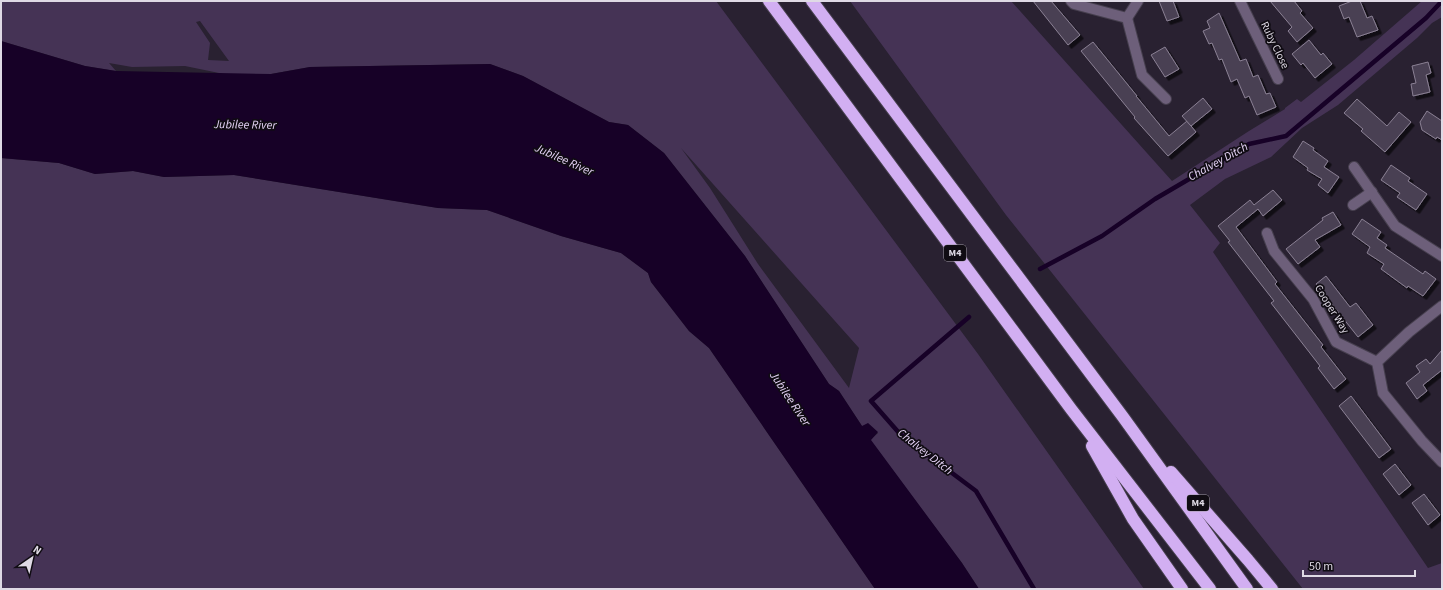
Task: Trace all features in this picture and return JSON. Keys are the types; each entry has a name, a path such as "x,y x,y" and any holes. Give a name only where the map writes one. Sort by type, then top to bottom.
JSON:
{"highway":[{"name":"M4","path":"769,1 1071,409 1210,589"},
{"name":"M4","path":"812,1 1123,417 1247,589"},
{"name":"M4","path":"1071,409 1133,519 1182,589"},
{"name":"M4","path":"1123,417 1272,589"}],"street":[{"path":"1071,1 1074,4 1127,18"},
{"path":"1138,1 1127,18 1142,75 1166,99"},
{"name":"Ruby Close","path":"1240,1 1278,79"},
{"path":"1354,167 1395,226 1442,256"},
{"path":"1353,205 1372,192"},
{"name":"Cooper Way","path":"1267,233 1274,251 1313,299 1336,342 1376,362"},
{"path":"1442,306 1409,332 1376,362 1383,393 1422,441 1442,462"}],"shaded area":[{"path":"1,1 716,1 978,354 1144,589 979,589 962,563 870,440 878,433 862,426 839,391 829,384 745,256 664,153 628,125 609,122 523,76 490,64 310,67 271,74 224,74 185,66 132,67 109,63 116,71 85,66 1,41","holes":["200,21 229,61 208,60 210,43 196,22","681,148 859,348 849,388 758,264 710,188"]},
{"path":"850,1 1011,1 1172,181 1285,109 1297,99 1301,102 1354,60 1422,1 1442,1 1442,17 1432,23 1417,38 1338,105 1302,128 1271,157 1225,179 1190,205 1220,243 1213,252 1428,568 1442,563 1442,589 1303,589 1006,215"},
{"path":"1,158 59,163 95,174 133,171 164,177 234,175 438,208 487,210 561,236 621,253 648,273 651,282 689,331 709,348 875,589 1,589"}],"water":[{"name":"Jubilee River","path":"1,41 85,66 116,71 271,74 310,67 490,64 523,76 609,122 628,125 664,153 745,256 829,384 839,391 862,426 868,423 878,432 871,440 962,563 979,589 875,589 709,348 689,331 651,282 648,273 621,253 561,236 487,210 438,208 234,175 164,177 133,171 95,174 59,163 1,158"}],"building":[{"path":"1033,1 1051,1 1080,35 1068,45"},
{"path":"1159,1 1173,1 1179,17 1167,21"},
{"path":"1270,1 1294,1 1302,11 1300,13 1313,28 1297,42 1288,31 1292,27"},
{"path":"1352,1 1360,1 1367,18 1372,16 1378,30 1357,37 1349,17 1344,19 1339,6"},
{"path":"1219,13 1240,61 1246,59 1253,77 1258,75 1266,94 1270,93 1276,107 1257,115 1249,96 1245,98 1237,79 1231,82 1222,59 1219,60 1212,43 1209,44 1203,31 1210,28 1207,21"},
{"path":"1309,40 1321,55 1323,53 1332,64 1315,78 1303,63 1301,65 1292,54"},
{"path":"1093,42 1169,136 1187,121 1196,132 1168,156 1134,118 1135,117 1081,51"},
{"path":"1165,47 1179,69 1165,77 1151,55"},
{"path":"1428,62 1431,73 1426,75 1430,92 1413,96 1411,84 1416,83 1412,66"},
{"path":"1203,98 1212,109 1191,126 1182,116"},
{"path":"1357,99 1387,126 1399,112 1411,122 1385,152 1361,131 1363,129 1344,113"},
{"path":"1427,111 1442,121 1442,140 1437,137 1436,139 1422,130 1420,122"},
{"path":"1303,141 1314,148 1313,150 1328,161 1324,167 1339,177 1328,193 1318,185 1322,179 1307,170 1308,168 1293,157"},
{"path":"1391,165 1410,178 1408,181 1427,194 1416,210 1397,197 1400,193 1381,180"},
{"path":"1273,190 1282,200 1263,216 1258,209 1236,227 1277,282 1275,284 1323,345 1321,347 1346,379 1334,389 1318,368 1320,366 1271,303 1274,301 1228,242 1230,241 1218,226 1250,200 1254,205"},
{"path":"1333,212 1341,225 1315,240 1320,247 1298,264 1286,249 1323,220 1322,218"},
{"path":"1362,219 1381,232 1377,238 1387,245 1385,248 1423,274 1425,271 1436,279 1423,296 1408,286 1407,288 1381,269 1384,264 1367,253 1370,247 1352,234"},
{"path":"1326,276 1350,307 1356,303 1373,325 1358,337 1316,284"},
{"path":"1442,350 1442,370 1423,385 1427,391 1417,399 1406,383 1420,372 1416,366 1426,359 1430,364"},
{"path":"1351,396 1391,449 1379,458 1339,406"},
{"path":"1395,464 1411,485 1399,495 1383,474"},
{"path":"1424,494 1440,515 1428,525 1412,503"}],"waterway":[{"name":"Chalvey Ditch","path":"1040,269 1102,236 1155,199 1249,144 1286,136 1426,18 1442,1"},
{"name":"Chalvey Ditch","path":"969,317 871,401 900,434 976,491 1034,589"}]}
